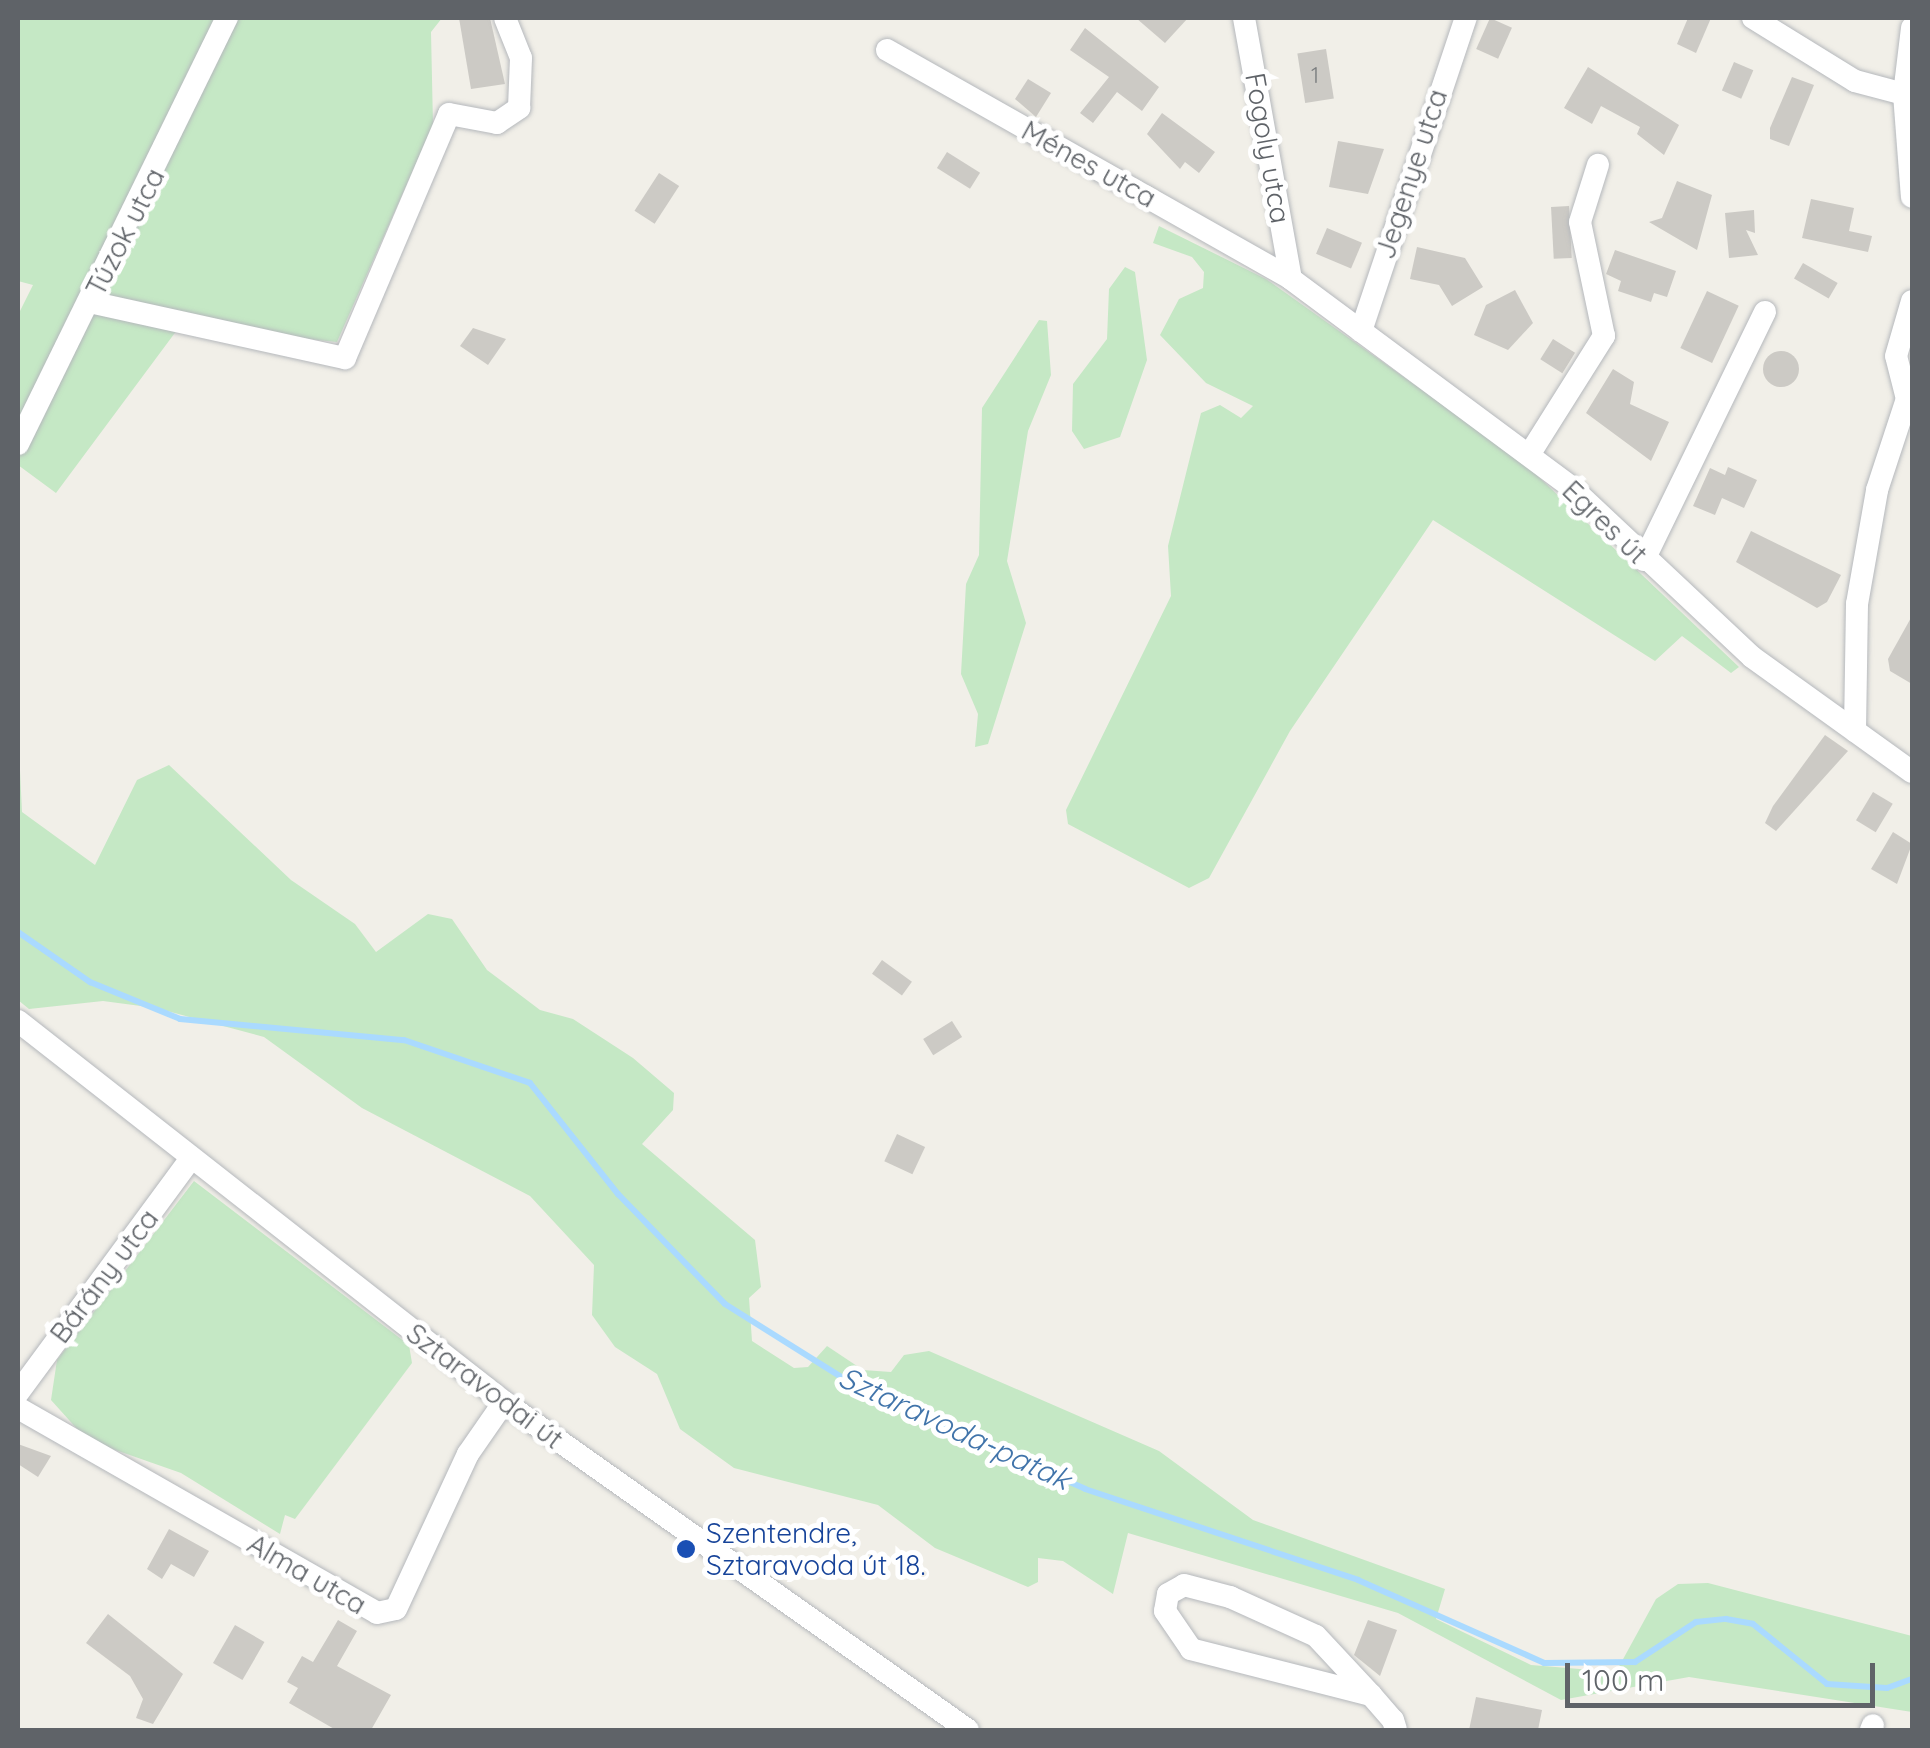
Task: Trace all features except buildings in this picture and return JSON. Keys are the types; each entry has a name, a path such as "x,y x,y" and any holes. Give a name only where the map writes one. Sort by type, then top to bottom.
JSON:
{"street":[{"name":"Túzok utca","path":"18,444 227,18"},
{"path":"90,302 346,358 449,114 498,123 518,108 521,58 505,18"},
{"name":"Fogoly utca","path":"1244,18 1291,279"},
{"name":"Jegenye utca","path":"1361,331 1466,18"},
{"path":"1753,18 1855,80 1904,94"},
{"path":"1912,28 1904,94 1912,196"},
{"name":"Ménes utca","path":"887,50 1291,279"},
{"path":"1529,455 1604,336 1580,222 1598,165"},
{"name":"Egres út","path":"1291,279 1529,455 1752,657 1912,772"},
{"path":"1855,730 1856,604 1878,490 1910,401 1896,356 1912,301"},
{"path":"1644,560 1766,312"},
{"name":"Sztaravodai út","path":"18,1021 190,1160 504,1402 968,1730"},
{"name":"Bárány utca","path":"18,1392 190,1160"},
{"name":"Alma utca","path":"18,1408 377,1614 396,1609 405,1594 468,1454 504,1402"},
{"path":"1371,1695 1191,1649 1164,1611 1168,1594 1184,1585 1230,1598 1316,1636 1371,1695 1396,1730"}],"green space":[{"path":"18,18 442,18 431,32 433,125 337,342 180,326 56,493 18,465 18,315 33,285 18,281"},
{"path":"1159,226 1266,279 1523,462 1739,667 1731,673 1682,636 1655,661 1433,520 1290,731 1209,878 1189,888 1068,824 1066,810 1171,596 1168,546 1201,413 1220,405 1241,418 1253,406 1206,383 1160,335 1179,299 1203,288 1204,272 1192,257 1153,243"},
{"path":"1125,267 1135,272 1147,360 1120,437 1084,449 1072,431 1073,384 1107,339 1109,289"},
{"path":"1039,320 1047,321 1051,375 1028,431 1007,561 1026,623 988,744 975,747 978,714 961,674 966,584 979,555 982,408"},
{"path":"18,729 22,812 95,865 137,780 169,765 291,880 355,924 376,952 428,914 452,919 487,970 540,1010 573,1019 633,1058 674,1093 673,1110 642,1144 755,1240 761,1287 749,1298 752,1341 794,1368 808,1367 827,1346 863,1370 891,1372 904,1355 929,1351 1159,1451 1253,1520 1445,1589 1436,1619 1531,1665 1616,1672 1656,1599 1678,1584 1708,1583 1912,1636 1912,1712 1689,1677 1561,1700 1398,1613 1128,1533 1113,1594 1063,1561 1038,1558 1038,1582 1028,1587 935,1548 878,1505 734,1468 680,1429 657,1374 615,1347 592,1315 594,1265 530,1196 362,1108 264,1037 156,1008 103,1001 29,1009 18,1000"},
{"path":"194,1181 409,1345 412,1363 295,1519 285,1515 280,1534 181,1473 87,1440 51,1400 57,1360"}],"waterway":[{"name":"Sztaravoda-patak","path":"18,932 90,982 180,1019 404,1040 530,1083 618,1194 725,1304 862,1390 1085,1489 1358,1580 1544,1663 1635,1662 1696,1622 1726,1619 1753,1624 1827,1684 1887,1688 1912,1679"}],"place":[{"name":"Szentendre, Sztaravoda út 18.","path":"686,1549"}]}
